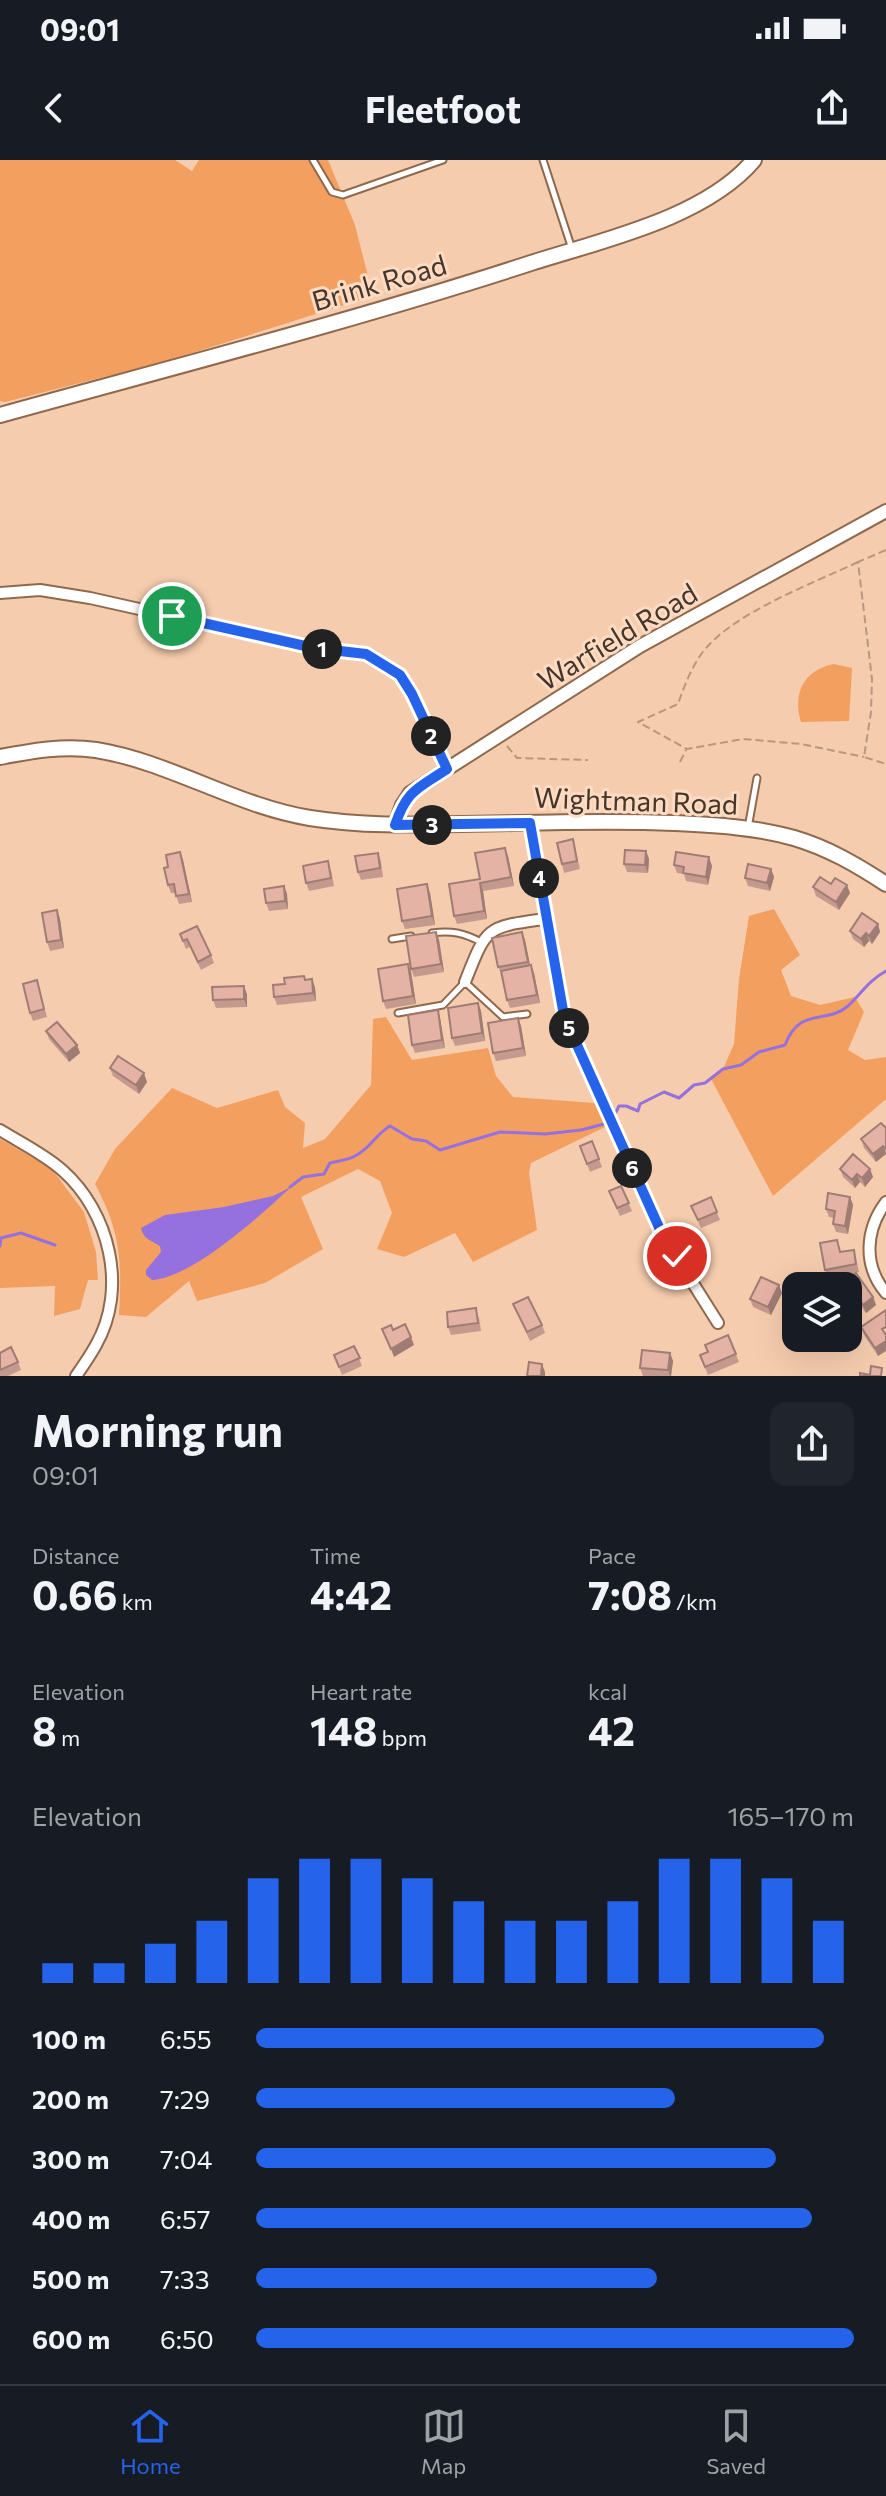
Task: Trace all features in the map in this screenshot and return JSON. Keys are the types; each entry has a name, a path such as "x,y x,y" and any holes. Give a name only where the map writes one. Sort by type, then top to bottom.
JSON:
{"main road":[{"name":"Brink Road","path":"0,415 445,291 572,250 683,211 716,194 754,160"},
{"name":"Wightman Road","path":"0,757 36,750 96,750 137,760 224,794 288,814 347,823 621,821 747,829 795,838 826,850 849,860 886,884"}],"street":[{"name":"Warfield Road","path":"395,825 410,793 447,769 640,646 886,511"},
{"path":"0,593 40,590 78,596 314,648 366,654 400,675 447,769"},
{"path":"530,823 564,1016 576,1048 662,1234 718,1323"},
{"path":"465,982 481,942 489,932 501,926 545,919"},
{"path":"0,1130 63,1171 96,1212 103,1229 110,1256 112,1285 105,1325 97,1344 76,1376"},
{"path":"886,1202 874,1222 869,1254 878,1283 886,1293"}],"lane":[{"path":"313,160 332,192 343,195 443,160"},
{"path":"543,160 572,250"},
{"path":"747,829 757,778"},
{"path":"392,939 447,930 466,934 481,942"},
{"path":"398,1013 443,1005 465,982 503,1017 527,1014"}],"path":[{"path":"886,550 733,623 702,652 678,704 638,722 687,749 743,739 801,744 886,764"},
{"path":"858,562 872,679 864,757"},
{"path":"499,736 517,758 588,760"},
{"path":"680,762 687,749"}],"shaded area":[{"path":"0,160 175,160 192,171 199,160 328,160 355,225 373,296 167,361 0,401"},
{"path":"834,664 852,668 849,721 801,722 798,702 803,684 815,672"},
{"path":"774,909 800,955 781,970 791,996 820,1005 855,997 864,1012 848,1050 865,1060 886,1057 886,1099 773,1196 710,1077 723,1069 734,1044 739,979 749,916"},
{"path":"386,1017 412,1060 488,1048 496,1076 513,1097 595,1103 607,1126 531,1163 529,1173 537,1230 473,1262 455,1233 404,1257 377,1249 392,1213 380,1181 358,1169 301,1197 323,1249 265,1283 197,1301 189,1281 146,1317 119,1315 118,1248 104,1201 95,1184 115,1149 172,1088 217,1108 278,1090 285,1107 305,1123 303,1148 325,1139 371,1085 373,1019"},
{"path":"0,1139 51,1168 84,1212 96,1252 98,1280 88,1280 80,1309 54,1316 55,1286 0,1288"},
{"path":"291,1187 206,1257 168,1277 152,1280 146,1275 146,1270 161,1252 160,1246 146,1237 141,1228 165,1215 224,1207 273,1196"}],"building":[{"path":"573,839 577,861 562,864 557,843"},
{"path":"505,848 511,877 480,883 484,911 454,916 449,884 480,879 475,853"},
{"path":"625,850 646,851 645,865 624,864"},
{"path":"180,852 189,894 176,896 174,884 168,885 164,868 168,867 166,855"},
{"path":"676,852 709,857 706,877 683,873 684,867 674,865"},
{"path":"378,853 380,868 358,872 355,856"},
{"path":"328,861 331,878 306,883 303,866"},
{"path":"748,864 771,869 767,883 745,878"},
{"path":"820,877 831,884 835,878 847,885 836,902 813,887"},
{"path":"427,884 432,916 402,921 397,889"},
{"path":"284,886 285,901 266,903 264,889"},
{"path":"57,910 61,940 47,942 42,913"},
{"path":"862,913 878,924 869,936 866,933 861,939 850,931"},
{"path":"197,926 211,955 198,962 187,939 183,941 180,934"},
{"path":"436,932 441,964 411,969 406,936"},
{"path":"522,932 528,962 498,967 492,938"},
{"path":"408,964 413,996 383,1001 378,969"},
{"path":"531,965 537,995 507,1000 501,971"},
{"path":"304,976 305,980 312,979 313,993 274,997 273,985 285,984 284,978"},
{"path":"37,980 44,1009 30,1013 23,984"},
{"path":"244,986 244,999 213,1000 212,987"},
{"path":"478,1003 482,1033 452,1038 448,1008"},
{"path":"438,1010 442,1040 412,1045 408,1015"},
{"path":"518,1018 523,1048 493,1053 488,1023"},
{"path":"57,1022 77,1045 66,1054 46,1031"},
{"path":"118,1056 144,1073 136,1085 110,1068"},
{"path":"881,1123 886,1128 886,1149 883,1146 873,1154 861,1139"},
{"path":"592,1141 599,1159 587,1164 580,1146"},
{"path":"853,1154 870,1169 862,1178 857,1174 852,1180 840,1169"},
{"path":"621,1186 629,1203 617,1208 609,1191"},
{"path":"828,1193 850,1197 845,1226 833,1224 835,1211 826,1209"},
{"path":"711,1197 717,1212 698,1220 691,1206"},
{"path":"837,1240 840,1252 854,1250 856,1264 825,1270 820,1243"},
{"path":"761,1277 779,1285 768,1307 750,1299"},
{"path":"862,1281 873,1297 862,1304"},
{"path":"528,1297 542,1325 527,1332 513,1304"},
{"path":"476,1308 478,1323 448,1327 447,1312"},
{"path":"886,1310 886,1327 882,1329 886,1341 875,1348 862,1326"},
{"path":"405,1324 411,1337 391,1349 382,1329 391,1325 393,1330"},
{"path":"728,1335 736,1354 705,1367 700,1355 708,1352 705,1345"},
{"path":"354,1346 360,1358 339,1367 334,1355"},
{"path":"11,1347 18,1362 0,1370 0,1353"},
{"path":"642,1350 670,1353 668,1370 640,1368"},
{"path":"529,1362 542,1364 541,1376 527,1376"},
{"path":"871,1366 882,1368 881,1376 860,1376 860,1373 870,1375"}],"waterway":[{"path":"613,1118 619,1106 638,1111 640,1104 664,1092 679,1098 694,1085 705,1083 723,1069 741,1065 759,1052 785,1045 798,1025 840,1012 886,971"},
{"path":"290,1187 303,1177 324,1174 330,1163 360,1153 390,1126 440,1150 500,1132 545,1134 604,1124"},
{"path":"0,1246 1,1238 21,1233 55,1245"}],"route":[{"path":"172,616 314,648 366,654 400,675 447,769 410,793 395,825 530,823 564,1016 662,1234 677,1256"}]}
